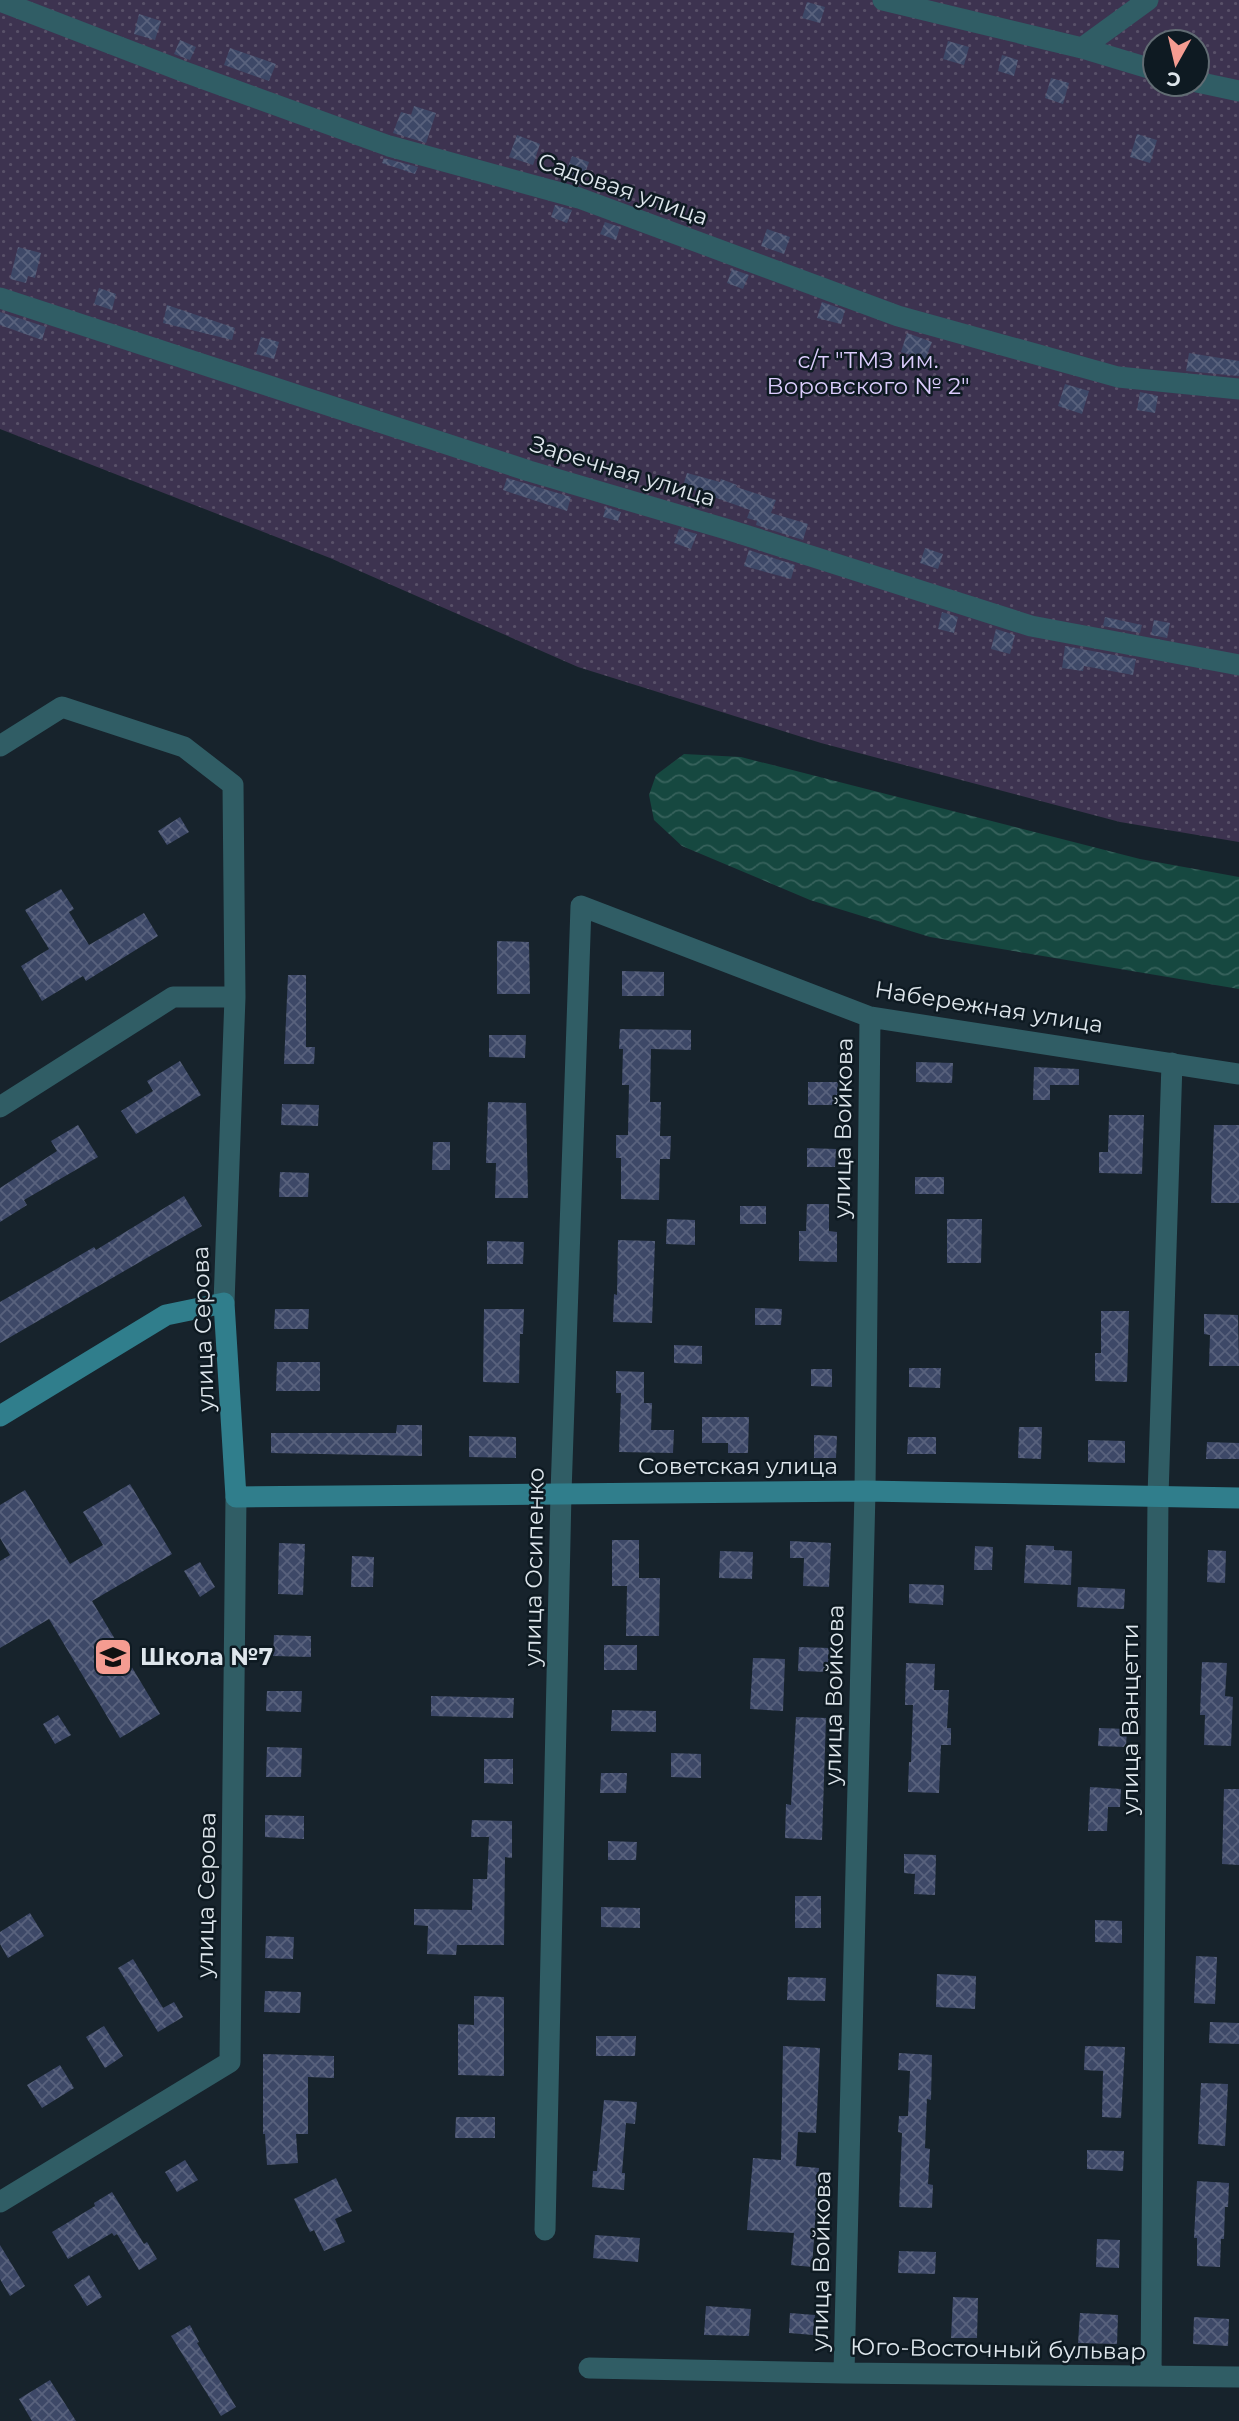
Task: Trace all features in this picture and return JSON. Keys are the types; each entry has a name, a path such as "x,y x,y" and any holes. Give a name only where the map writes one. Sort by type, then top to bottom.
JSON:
{"street":[{"path":"883,0 1082,48 1141,66"},
{"path":"1082,48 1147,0"},
{"name":"Садовая улица","path":"0,1 182,71 390,146 579,198 898,316 1118,377 1239,389"},
{"path":"1211,85 1239,90"},
{"name":"Заречная улица","path":"0,298 529,471 726,528 1031,626 1239,665"},
{"name":"улица Серова","path":"0,746 62,707 184,747 233,785 235,997 224,1303 236,1497 230,2062 0,2202"},
{"name":"Набережная улица","path":"581,906 870,1017 1239,1074"},
{"name":"улица Осипенко","path":"545,2230 561,1493 581,906"},
{"path":"0,1107 173,998 235,997"},
{"name":"улица Войкова","path":"844,2374 865,1491 870,1017"},
{"name":"улица Ванцетти","path":"1151,2376 1158,1496 1172,1063"},
{"path":"0,1416 166,1315 224,1303"},
{"name":"Советская улица","path":"236,1497 865,1491 1239,1498"},
{"name":"Юго-Восточный бульвар","path":"589,2368 844,2374 1239,2377"}],"green space":[{"name":"с/т \"ТМЗ им. Воровского № 2\"","path":"0,0 1239,0 1239,842 1120,822 821,743 578,667 330,558 0,429"}],"water":[{"path":"684,754 741,757 1140,859 1239,877 1239,989 930,937 810,900 682,846 654,820 649,795 656,775"}],"building":[{"path":"807,2 825,7 820,23 802,18"},
{"path":"139,14 161,21 155,40 134,34"},
{"path":"180,40 196,47 190,60 174,54"},
{"path":"948,41 969,47 964,65 943,59"},
{"path":"230,48 276,64 269,81 224,65"},
{"path":"1002,55 1018,60 1014,76 998,71"},
{"path":"1051,78 1069,83 1063,104 1045,98"},
{"path":"414,106 436,113 426,143 393,133 401,112 411,115"},
{"path":"1137,134 1157,140 1150,163 1130,157"},
{"path":"517,135 540,144 533,165 509,157"},
{"path":"572,156 589,162 581,185 563,180"},
{"path":"384,158 418,167 415,174 382,163"},
{"path":"619,187 634,193 630,203 615,197"},
{"path":"555,205 572,210 567,223 551,217"},
{"path":"605,222 620,227 616,240 600,234"},
{"path":"767,229 790,237 784,254 761,246"},
{"path":"18,247 41,253 35,278 28,276 26,283 10,279"},
{"path":"732,269 749,275 743,289 727,283"},
{"path":"99,288 116,294 112,310 94,304"},
{"path":"822,302 845,310 841,324 817,318"},
{"path":"167,305 235,328 232,340 163,323"},
{"path":"0,312 46,327 42,340 0,325"},
{"path":"907,333 932,342 925,360 901,352"},
{"path":"261,337 279,342 274,359 256,354"},
{"path":"1189,353 1239,361 1239,376 1186,371"},
{"path":"1065,384 1089,391 1082,414 1058,406"},
{"path":"1140,392 1158,396 1155,413 1137,410"},
{"path":"687,473 720,482 721,479 737,485 736,487 776,500 771,513 808,524 803,540 756,525 757,521 747,518 750,510 683,486"},
{"path":"507,478 571,497 567,511 503,490"},
{"path":"606,507 621,512 618,521 603,517"},
{"path":"679,529 697,534 691,549 674,543"},
{"path":"925,548 943,554 938,569 920,563"},
{"path":"749,550 795,565 791,579 744,566"},
{"path":"942,612 958,617 954,633 938,629"},
{"path":"1105,617 1142,625 1140,633 1103,626"},
{"path":"1154,620 1170,623 1167,638 1151,635"},
{"path":"996,629 1015,635 1010,654 991,649"},
{"path":"1065,646 1136,659 1133,675 1084,666 1083,671 1062,668"},
{"path":"180,817 189,832 167,845 158,831"},
{"path":"61,889 74,909 69,912 89,945 144,913 158,936 86,981 83,976 42,1001 21,966 49,949 25,910"},
{"path":"497,941 529,942 530,994 497,994"},
{"path":"622,971 664,972 664,996 622,996"},
{"path":"288,975 306,975 306,1047 315,1047 314,1064 284,1064"},
{"path":"620,1029 691,1030 691,1050 651,1049 650,1102 661,1102 660,1136 671,1136 670,1159 660,1159 659,1200 621,1199 621,1158 616,1158 616,1135 628,1135 629,1085 622,1085 623,1049 619,1049"},
{"path":"489,1035 526,1035 525,1058 489,1057"},
{"path":"180,1061 201,1095 136,1134 121,1111 153,1091 147,1081"},
{"path":"916,1062 953,1063 952,1083 916,1082"},
{"path":"1034,1067 1079,1069 1079,1085 1050,1085 1050,1100 1033,1100"},
{"path":"808,1082 838,1082 837,1105 808,1105"},
{"path":"488,1102 526,1103 528,1198 495,1198 496,1163 486,1163"},
{"path":"282,1104 319,1105 318,1126 281,1125"},
{"path":"1109,1115 1144,1115 1142,1174 1099,1173 1099,1152 1108,1152"},
{"path":"78,1125 98,1157 24,1200 27,1205 0,1222 0,1188 57,1151 51,1141"},
{"path":"1214,1125 1239,1125 1239,1203 1211,1203"},
{"path":"433,1142 450,1142 450,1170 432,1170"},
{"path":"807,1148 836,1149 835,1167 807,1167"},
{"path":"280,1172 309,1173 308,1197 279,1197"},
{"path":"915,1177 944,1177 944,1194 915,1194"},
{"path":"184,1196 202,1226 0,1343 0,1302 94,1247 96,1250"},
{"path":"807,1204 829,1204 829,1231 837,1232 837,1262 799,1261 799,1231 806,1231"},
{"path":"740,1206 766,1206 766,1224 740,1224"},
{"path":"667,1219 695,1220 695,1245 666,1244"},
{"path":"947,1219 982,1219 981,1263 947,1263"},
{"path":"618,1240 655,1241 652,1323 613,1322 614,1294 617,1295"},
{"path":"487,1241 524,1242 523,1264 487,1264"},
{"path":"755,1308 782,1309 781,1325 755,1325"},
{"path":"275,1309 309,1309 308,1329 274,1329"},
{"path":"484,1309 524,1309 523,1334 520,1334 519,1383 483,1382"},
{"path":"1101,1311 1129,1311 1127,1382 1095,1381 1095,1353 1101,1353"},
{"path":"1204,1314 1238,1315 1239,1366 1209,1366 1210,1335 1204,1334"},
{"path":"674,1345 702,1346 702,1364 674,1363"},
{"path":"277,1362 320,1362 320,1391 276,1391"},
{"path":"909,1368 941,1368 940,1388 909,1387"},
{"path":"811,1369 832,1369 832,1387 811,1386"},
{"path":"616,1371 644,1372 644,1403 652,1403 651,1430 674,1430 673,1453 619,1452 621,1393 616,1393"},
{"path":"702,1417 749,1417 748,1453 728,1453 728,1443 702,1443"},
{"path":"397,1425 422,1425 422,1456 271,1453 271,1433 396,1433"},
{"path":"1019,1427 1042,1427 1041,1459 1018,1458"},
{"path":"814,1435 837,1436 836,1458 814,1458"},
{"path":"469,1436 516,1437 516,1458 469,1457"},
{"path":"908,1437 936,1437 936,1454 907,1454"},
{"path":"1088,1440 1125,1441 1125,1463 1088,1462"},
{"path":"1207,1442 1239,1443 1239,1459 1206,1459"},
{"path":"130,1484 172,1554 92,1601 160,1714 120,1738 49,1619 0,1648 0,1561 10,1555 0,1538 0,1505 25,1490 70,1564 103,1545 83,1512"},
{"path":"612,1540 639,1540 639,1578 660,1578 659,1636 626,1636 627,1586 612,1586"},
{"path":"790,1541 831,1543 829,1587 803,1586 804,1558 790,1558"},
{"path":"279,1543 305,1544 303,1595 278,1594"},
{"path":"1026,1545 1054,1546 1054,1550 1072,1551 1071,1585 1024,1583"},
{"path":"975,1546 993,1547 992,1570 974,1570"},
{"path":"1208,1550 1226,1551 1225,1583 1207,1582"},
{"path":"720,1551 753,1552 752,1579 719,1578"},
{"path":"352,1556 374,1557 373,1587 351,1587"},
{"path":"200,1562 215,1587 200,1597 184,1571"},
{"path":"909,1584 944,1585 943,1605 909,1603"},
{"path":"1078,1587 1125,1589 1124,1609 1077,1607"},
{"path":"274,1635 311,1636 311,1657 273,1656"},
{"path":"604,1645 637,1645 637,1670 604,1670"},
{"path":"799,1647 829,1648 828,1672 798,1671"},
{"path":"753,1658 785,1659 783,1711 750,1709"},
{"path":"1202,1662 1227,1663 1225,1696 1233,1697 1231,1746 1204,1745 1205,1715 1200,1715"},
{"path":"906,1663 935,1664 934,1690 949,1690 947,1728 951,1728 951,1745 941,1745 939,1793 908,1792 913,1705 905,1705"},
{"path":"267,1691 302,1691 301,1712 266,1711"},
{"path":"431,1696 514,1698 513,1718 431,1716"},
{"path":"612,1710 656,1711 656,1732 611,1731"},
{"path":"58,1715 71,1735 55,1744 43,1724"},
{"path":"796,1717 826,1718 822,1840 785,1838 786,1804 791,1805"},
{"path":"1099,1728 1127,1729 1126,1747 1098,1746"},
{"path":"267,1747 302,1748 301,1777 266,1777"},
{"path":"671,1753 701,1754 701,1778 671,1777"},
{"path":"484,1759 513,1759 513,1784 484,1783"},
{"path":"601,1773 627,1773 626,1793 600,1793"},
{"path":"1090,1787 1121,1789 1120,1807 1108,1807 1107,1831 1088,1831"},
{"path":"1224,1789 1239,1789 1239,1865 1222,1864"},
{"path":"265,1815 304,1816 304,1839 265,1837"},
{"path":"472,1820 512,1821 512,1858 505,1857 504,1945 457,1945 456,1955 427,1954 428,1926 414,1925 414,1909 472,1910 473,1879 487,1879 489,1837 471,1837"},
{"path":"608,1841 637,1842 636,1860 608,1860"},
{"path":"904,1854 936,1855 935,1895 914,1894 915,1874 904,1873"},
{"path":"795,1896 821,1896 821,1928 795,1928"},
{"path":"601,1907 640,1908 640,1928 601,1927"},
{"path":"30,1913 44,1936 8,1958 0,1944 0,1932"},
{"path":"1095,1920 1122,1921 1122,1943 1095,1942"},
{"path":"266,1936 294,1937 293,1959 265,1958"},
{"path":"1196,1956 1217,1957 1215,2004 1194,2003"},
{"path":"133,1959 163,2008 174,2002 183,2017 158,2032 118,1968"},
{"path":"937,1974 976,1976 975,2009 936,2007"},
{"path":"788,1977 826,1978 825,2001 787,2000"},
{"path":"265,1991 301,1992 300,2013 264,2012"},
{"path":"474,1996 504,1997 504,2076 458,2075 458,2024 474,2025"},
{"path":"1210,2022 1239,2023 1239,2044 1209,2043"},
{"path":"104,2026 123,2056 105,2068 86,2037"},
{"path":"596,2036 636,2036 635,2056 596,2056"},
{"path":"783,2046 820,2048 816,2133 798,2132 796,2166 819,2168 812,2267 791,2265 794,2233 747,2230 753,2158 781,2160"},
{"path":"1085,2046 1125,2047 1121,2118 1102,2117 1103,2071 1084,2070"},
{"path":"899,2053 932,2055 931,2100 927,2099 925,2148 930,2149 928,2184 933,2185 932,2208 899,2207 902,2133 898,2132 899,2116 908,2116 910,2071 898,2070"},
{"path":"263,2054 334,2056 334,2078 308,2077 308,2134 296,2134 298,2163 267,2165 263,2134"},
{"path":"60,2065 74,2088 42,2108 27,2085"},
{"path":"1201,2083 1228,2084 1225,2146 1198,2144"},
{"path":"604,2100 637,2102 635,2124 626,2123 622,2173 625,2173 624,2190 592,2187 593,2171 597,2171"},
{"path":"456,2117 495,2117 495,2138 455,2138"},
{"path":"1087,2150 1124,2151 1123,2171 1087,2169"},
{"path":"185,2160 198,2180 177,2192 165,2172"},
{"path":"336,2178 352,2211 335,2219 345,2242 324,2251 314,2230 310,2232 294,2199"},
{"path":"1197,2181 1229,2183 1220,2267 1197,2266 1197,2238 1194,2238"},
{"path":"112,2192 144,2244 147,2242 157,2259 139,2270 117,2234 114,2236 112,2233 68,2259 52,2232 95,2206 94,2203"},
{"path":"595,2235 640,2238 638,2262 593,2258"},
{"path":"1097,2239 1120,2240 1119,2268 1096,2267"},
{"path":"0,2245 25,2286 10,2296 0,2279"},
{"path":"899,2251 936,2252 935,2274 898,2273"},
{"path":"89,2275 102,2297 87,2306 74,2285"},
{"path":"953,2297 978,2298 977,2338 951,2338"},
{"path":"706,2306 751,2309 749,2336 704,2335"},
{"path":"790,2313 815,2315 813,2335 789,2333"},
{"path":"1080,2313 1118,2315 1117,2344 1078,2343"},
{"path":"1194,2317 1229,2319 1228,2346 1193,2344"},
{"path":"190,2325 199,2342 197,2343 236,2407 221,2416 171,2336"},
{"path":"50,2380 76,2421 32,2421 19,2399"}],"place":[{"name":"Школа №7","path":"113,1657"}]}
